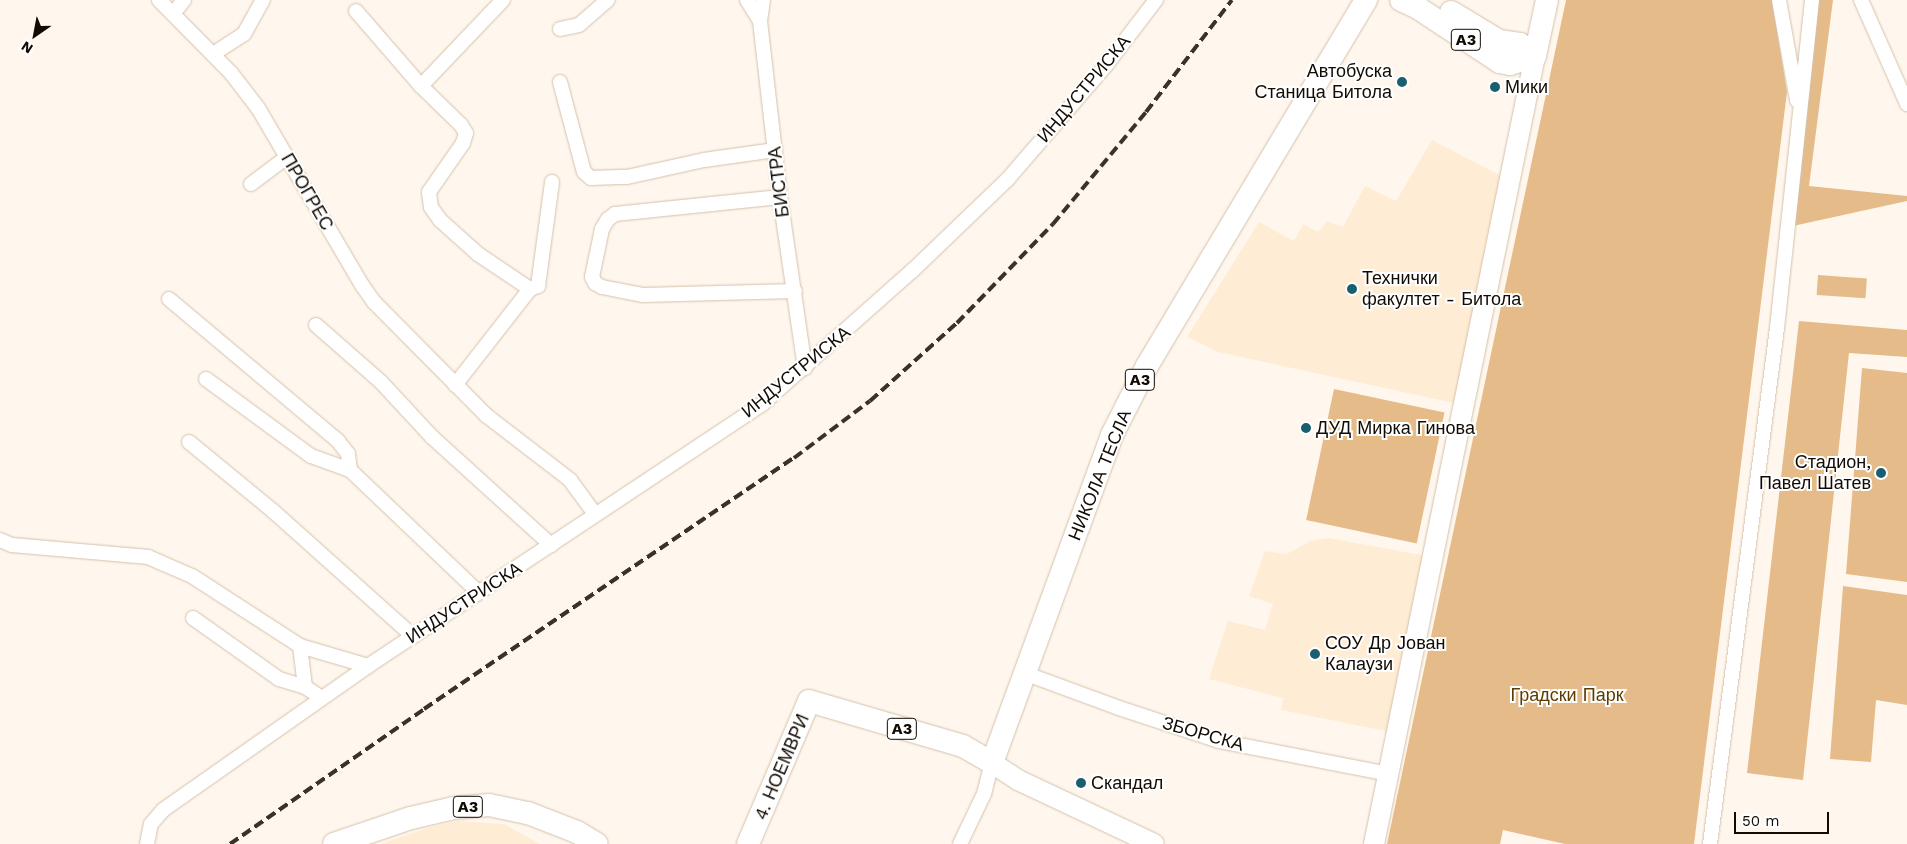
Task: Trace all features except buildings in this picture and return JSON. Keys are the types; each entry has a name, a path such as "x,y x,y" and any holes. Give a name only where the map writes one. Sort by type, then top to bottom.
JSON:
{"main road":[{"name":"НИКОЛА ТЕСЛА","path":"992,763 1112,435 1147,366 1366,0"},
{"name":"НИКОЛА ТЕСЛА","path":"1350,26 1371,5 1380,0"},
{"name":"A3","path":"1401,0 1418,8 1500,62 1510,64 1534,56"},
{"name":"A3","path":"1432,0 1500,41 1520,44 1534,56"},
{"path":"1534,56 1547,0"},
{"name":"4. НОЕМВРИ","path":"748,844 810,701 963,746 992,763"},
{"name":"A3","path":"334,844 411,818 454,808 489,805 528,813 577,832 597,844"}],"street":[{"name":"ПРОГРЕС","path":"158,0 231,73 258,108 362,285 374,302 487,416 570,480 595,514"},
{"path":"173,14 184,0"},
{"path":"213,54 244,34 263,0"},
{"path":"421,86 503,0"},
{"path":"560,29 579,25 608,0"},
{"name":"БИСТРА","path":"746,0 760,21 780,197 805,368"},
{"path":"760,21 762,0"},
{"name":"ИНДУСТРИСКА","path":"147,844 151,824 163,810 368,666 762,404 912,272 1007,180 1107,64 1156,0"},
{"path":"1779,0 1800,116"},
{"path":"1710,844 1777,328 1812,0"},
{"path":"1860,0 1907,104"},
{"path":"356,11 421,86 461,125 466,133 463,143 429,192 431,207 440,220 478,254 530,289"},
{"path":"1374,844 1534,56"},
{"path":"560,82 584,172 591,178 627,177 704,160 775,150"},
{"path":"251,184 287,157"},
{"path":"454,384 530,289 538,286 552,182"},
{"path":"780,197 615,214 608,219 602,229 592,277 594,283 602,287 642,295 795,291"},
{"path":"170,299 338,441 348,454 350,470"},
{"path":"316,325 381,382 432,437 551,545"},
{"path":"206,379 311,456 350,470 479,593"},
{"path":"189,442 273,511 413,636"},
{"path":"0,540 12,545 148,557 192,576 300,646 368,666"},
{"path":"193,618 279,679 305,687 322,698"},
{"path":"300,646 305,687"},
{"name":"ЗБОРСКА","path":"1024,672 1119,708 1219,741 1388,774"},
{"path":"992,763 1018,780 1154,844"},
{"name":"НИКОЛА ТЕСЛА","path":"960,844 984,794 992,763"}],"shaded area":[{"name":"Технички факултет - Битола","path":"1432,140 1509,180 1463,405 1218,352 1187,337 1259,222 1294,241 1303,224 1318,232 1327,221 1343,227 1365,186 1396,201"},
{"name":"СОУ Др Јован Калаузи","path":"1329,538 1432,557 1396,733 1281,710 1283,698 1209,679 1228,621 1265,630 1273,604 1249,596 1265,551 1287,554 1310,541"},
{"path":"458,821 504,824 540,844 381,844 427,828"}],"green space":[{"name":"Градски Парк","path":"1566,0 1772,0 1787,92 1694,844 1565,844 1503,830 1500,844 1387,844"},
{"path":"1818,0 1833,0 1809,186 1907,196 1907,201 1793,226"},
{"path":"1818,275 1867,278 1865,298 1817,295"},
{"path":"1799,321 1907,330 1907,357 1849,353 1803,780 1747,773"},
{"name":"Стадион, Павел Шатев","path":"1862,368 1907,373 1907,582 1846,574"},
{"path":"1334,389 1445,412 1417,544 1306,520"},
{"path":"1843,586 1907,595 1907,705 1876,700 1871,762 1830,759"}],"railway":[{"path":"230,844 424,709 794,458 870,401 957,323 1053,224 1146,112 1232,0"}],"place":[{"name":"Автобуска Станица Битола","path":"1402,82"},
{"name":"Мики","path":"1495,87"},
{"name":"Технички факултет - Битола","path":"1352,289"},
{"name":"ДУД Мирка Гинова","path":"1306,428"},
{"name":"Стадион, Павел Шатев","path":"1881,473"},
{"name":"СОУ Др Јован Калаузи","path":"1315,654"},
{"name":"Скандал","path":"1081,783"}]}
